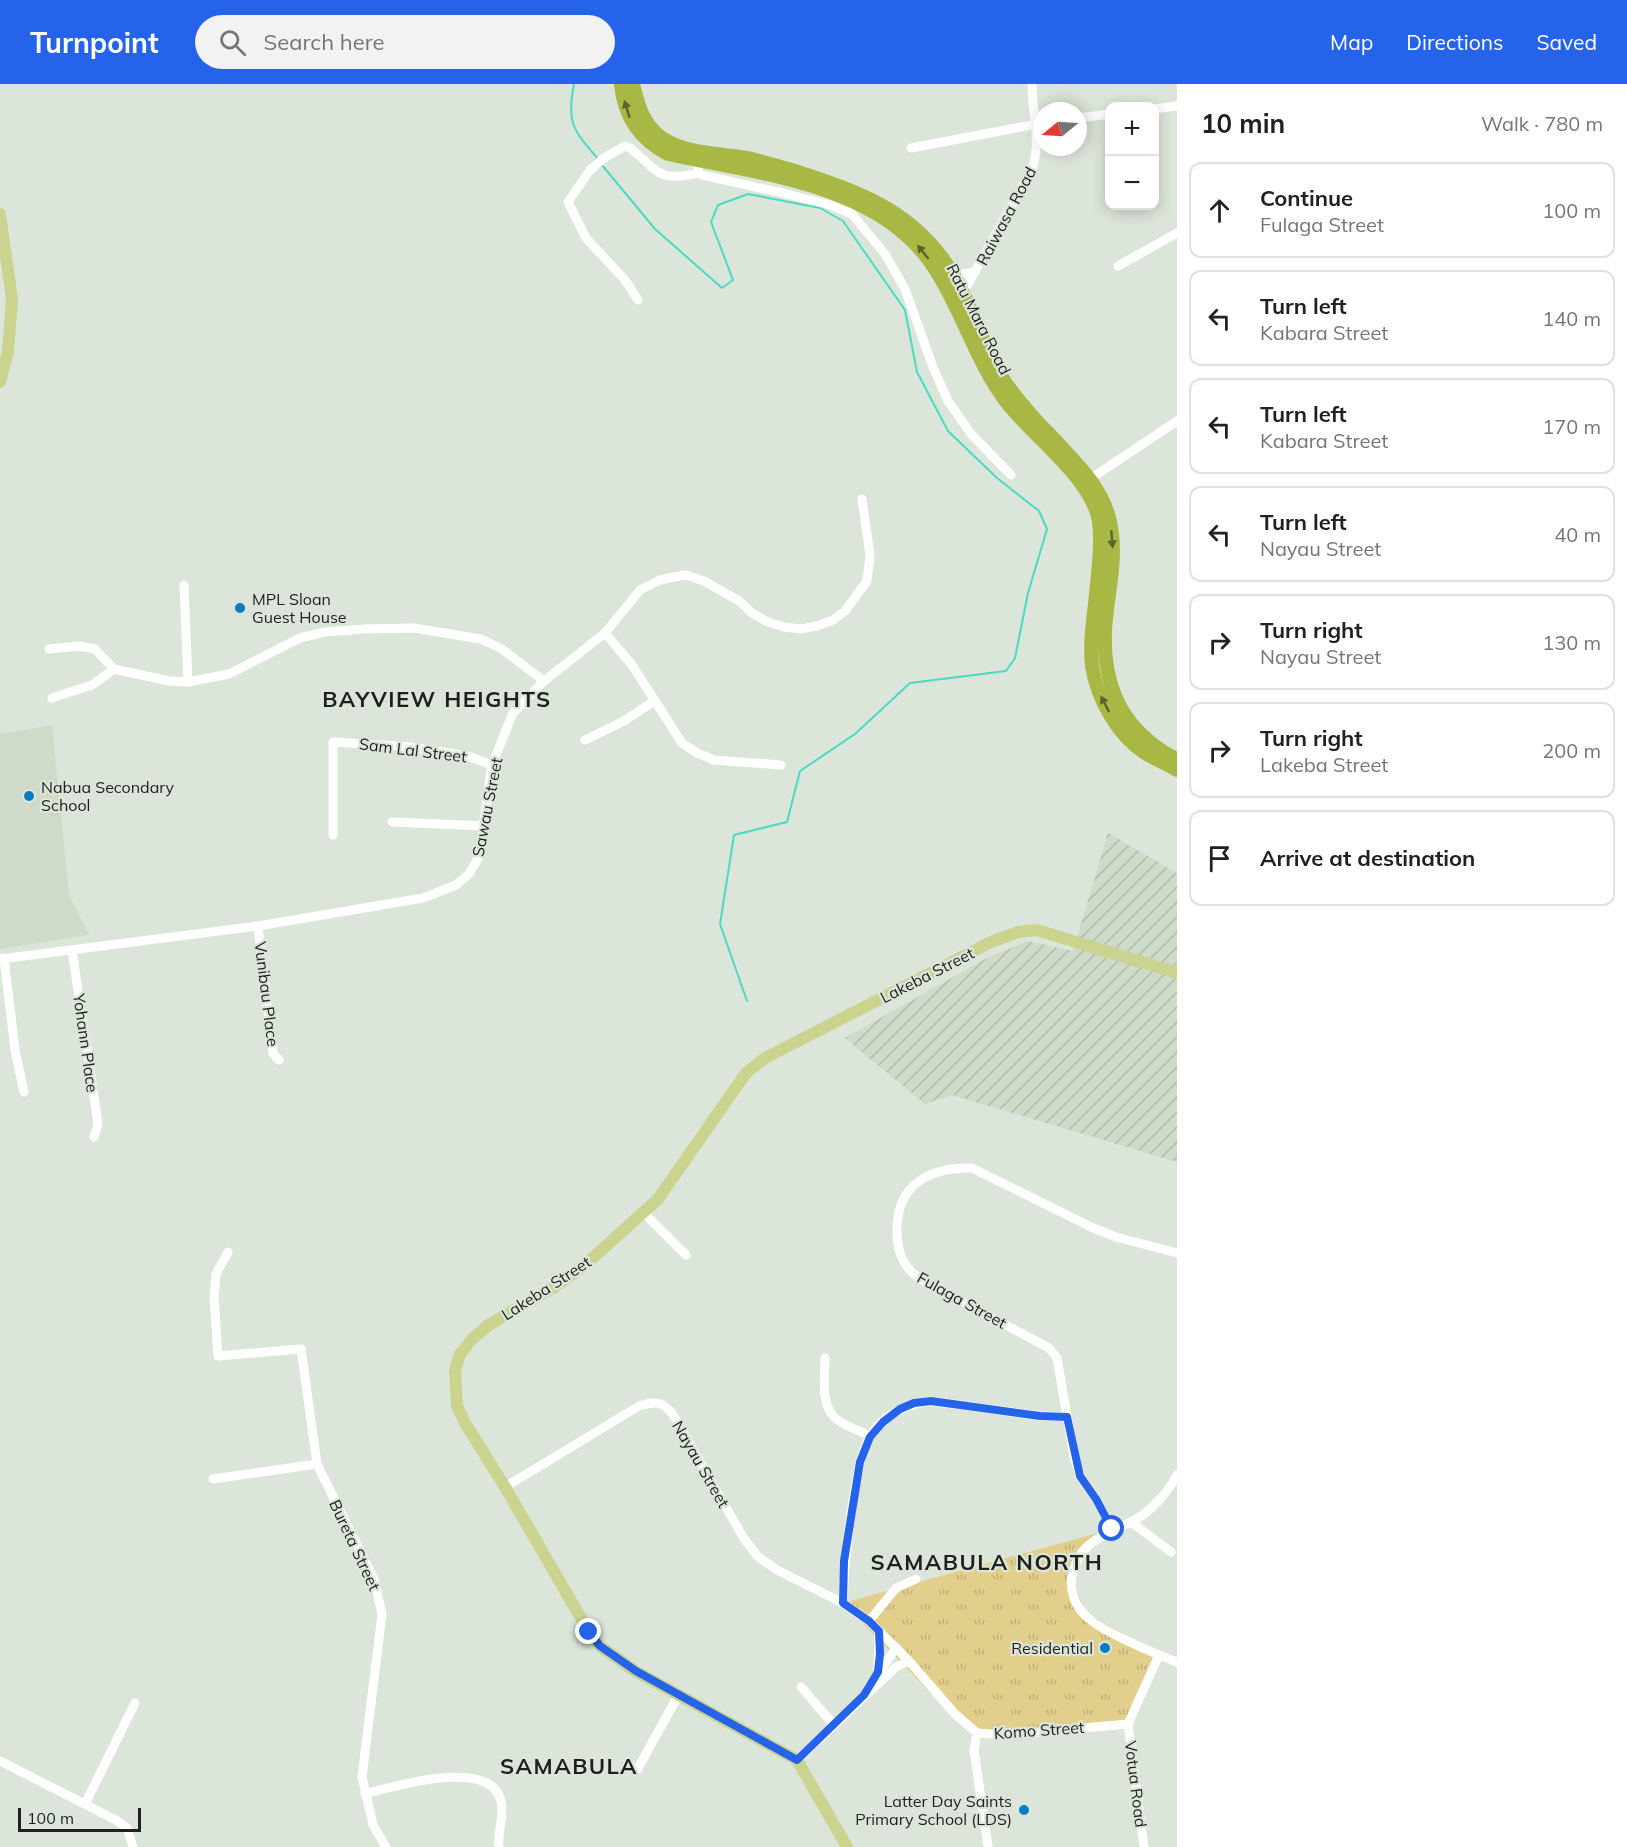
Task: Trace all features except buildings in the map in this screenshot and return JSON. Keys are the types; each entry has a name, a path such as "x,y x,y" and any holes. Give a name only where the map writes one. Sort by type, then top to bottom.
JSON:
{"highway":[{"name":"Ratu Mara Road","path":"621,84 628,116 638,131 646,140 668,154 698,166 769,174 854,202 886,219 912,239 924,252 953,300 995,387 1011,408 1078,481 1095,508 1099,521 1100,542 1092,666 1098,686 1112,718 1132,742 1144,752 1177,770"},
{"name":"Ratu Mara Road","path":"633,84 644,120 661,137 687,149 774,164 840,186 882,204 918,229 935,248 954,275 987,350 1004,381 1090,479 1103,500 1110,519 1112,536 1112,572 1105,637 1109,680 1114,695 1131,726 1161,751 1177,759"}],"main road":[{"path":"0,214 12,299 8,352 0,382"},
{"name":"Lakeba Street","path":"797,1760 678,1696 600,1646 589,1632 465,1423 457,1406 455,1371 460,1354 473,1338 490,1324 559,1284 586,1264 644,1213 658,1199 746,1073 765,1058 991,942 1018,932 1037,930 1177,973"},
{"path":"797,1760 847,1847"}],"street":[{"name":"Raiwasa Road","path":"1032,84 1035,102"},
{"path":"1159,108 1177,106"},
{"path":"1087,117 1105,115"},
{"path":"911,148 1033,124"},
{"path":"638,300 625,280 586,238 568,202 590,170 600,161 625,147 630,148 650,167 665,176 682,177 698,166 830,205 852,214 885,255 905,289 933,367 948,401 971,434 1011,475"},
{"name":"Raiwasa Road","path":"963,293 1033,167 1036,156"},
{"path":"1118,266 1177,233"},
{"path":"954,275 975,272"},
{"path":"1090,479 1177,421"},
{"name":"Sawau Street","path":"2,958 258,926 423,898 456,885 469,874 479,857 492,765 513,713 544,681 605,633 640,590 660,580 686,575 721,589 768,622 801,628 817,626 833,620 845,611 867,581 870,555 862,499"},
{"path":"184,585 188,682"},
{"path":"49,649 79,646 95,649 114,669 169,681 188,682 229,674 300,638 325,632 414,628 481,639 502,649 544,681"},
{"path":"605,633 632,664 682,743 714,760 781,765"},
{"path":"52,699 92,685 114,669"},
{"path":"585,740 654,701"},
{"name":"Sam Lal Street","path":"333,835 333,742 412,747 471,757 492,765"},
{"path":"392,822 484,826"},
{"name":"Vunibau Place","path":"258,926 273,1053 279,1059"},
{"name":"Yohann Place","path":"72,950 98,1124 94,1137"},
{"path":"2,958 15,1050 24,1092"},
{"name":"Fulaga Street","path":"1112,1529 1096,1499 1080,1476 1057,1358 1049,1348 927,1283 909,1270 900,1256 897,1239 898,1208 903,1198 914,1186 932,1174 952,1168 972,1168 1091,1227 1116,1237 1177,1253"},
{"path":"644,1213 686,1255"},
{"name":"Bureta Street","path":"228,1252 216,1274 218,1356 301,1349 317,1464 374,1579 382,1614 362,1777 373,1825 386,1847"},
{"path":"825,1358 827,1407 837,1420 870,1437"},
{"path":"843,1603 844,1561 860,1462 870,1437 883,1422 900,1409 914,1403 931,1401 1040,1416 1067,1417"},
{"name":"Nayau Street","path":"505,1487 639,1406 652,1402 664,1405 672,1413 743,1537 757,1556 777,1570 843,1603 869,1621 909,1661"},
{"path":"213,1479 317,1464"},
{"path":"1177,1475 1170,1488 1158,1501 1131,1522 1112,1529 1081,1552 1074,1566 1071,1580 1072,1594 1078,1608 1088,1619 1177,1662"},
{"path":"1131,1522 1171,1552"},
{"path":"869,1621 896,1588 916,1579"},
{"path":"878,1672 879,1631"},
{"path":"864,1695 896,1648"},
{"name":"Votua Road","path":"1144,1847 1128,1724 1159,1655"},
{"path":"797,1760 864,1695 896,1667 909,1661"},
{"name":"Komo Street","path":"909,1661 955,1714 977,1733 1005,1735 1128,1724"},
{"path":"801,1687 834,1725"},
{"path":"637,1770 678,1696"},
{"path":"85,1804 135,1703"},
{"path":"977,1733 974,1750 988,1847"},
{"path":"0,1761 127,1828 133,1847"},
{"path":"365,1794 400,1785 444,1779 470,1777 486,1781 496,1789 502,1802 497,1835 499,1847"}],"shaded area":[{"name":"Nabua Secondary School","path":"52,725 69,895 89,935 0,949 0,734"},
{"path":"1108,833 1177,873 1177,1162 952,1095 925,1104 845,1038 985,959 1028,941 1073,951"}],"green space":[{"path":"1112,1529 1079,1550 1072,1581 1086,1612 1160,1656 1128,1722 975,1738 843,1603"}],"waterway":[{"path":"574,84 571,109 574,126 583,142 599,160"},
{"path":"602,165 655,229 722,288 733,280 711,222 718,205 748,194 820,208 843,221 905,310 917,372 948,431 997,478 1039,511 1047,529 1028,593 1015,658 1006,671 910,683 855,734 800,771 787,822 734,835 720,924 747,1001"}],"place":[{"name":"MPL Sloan Guest House","path":"240,608"},
{"name":"Nabua Secondary School","path":"29,796"},
{"name":"Residential","path":"1105,1648"},
{"name":"Latter Day Saints Primary School (LDS)","path":"1024,1810"}],"district":[{"name":"BAYVIEW HEIGHTS","path":"437,699"},
{"name":"SAMABULA NORTH","path":"987,1562"},
{"name":"SAMABULA","path":"569,1766"}],"route":[{"path":"589,1632 600,1646 636,1671 797,1760 864,1695 878,1672 879,1631 843,1603 844,1561 860,1462 870,1437 883,1422 900,1409 914,1403 931,1401 1040,1416 1067,1417 1080,1476 1096,1499 1112,1529"}]}
